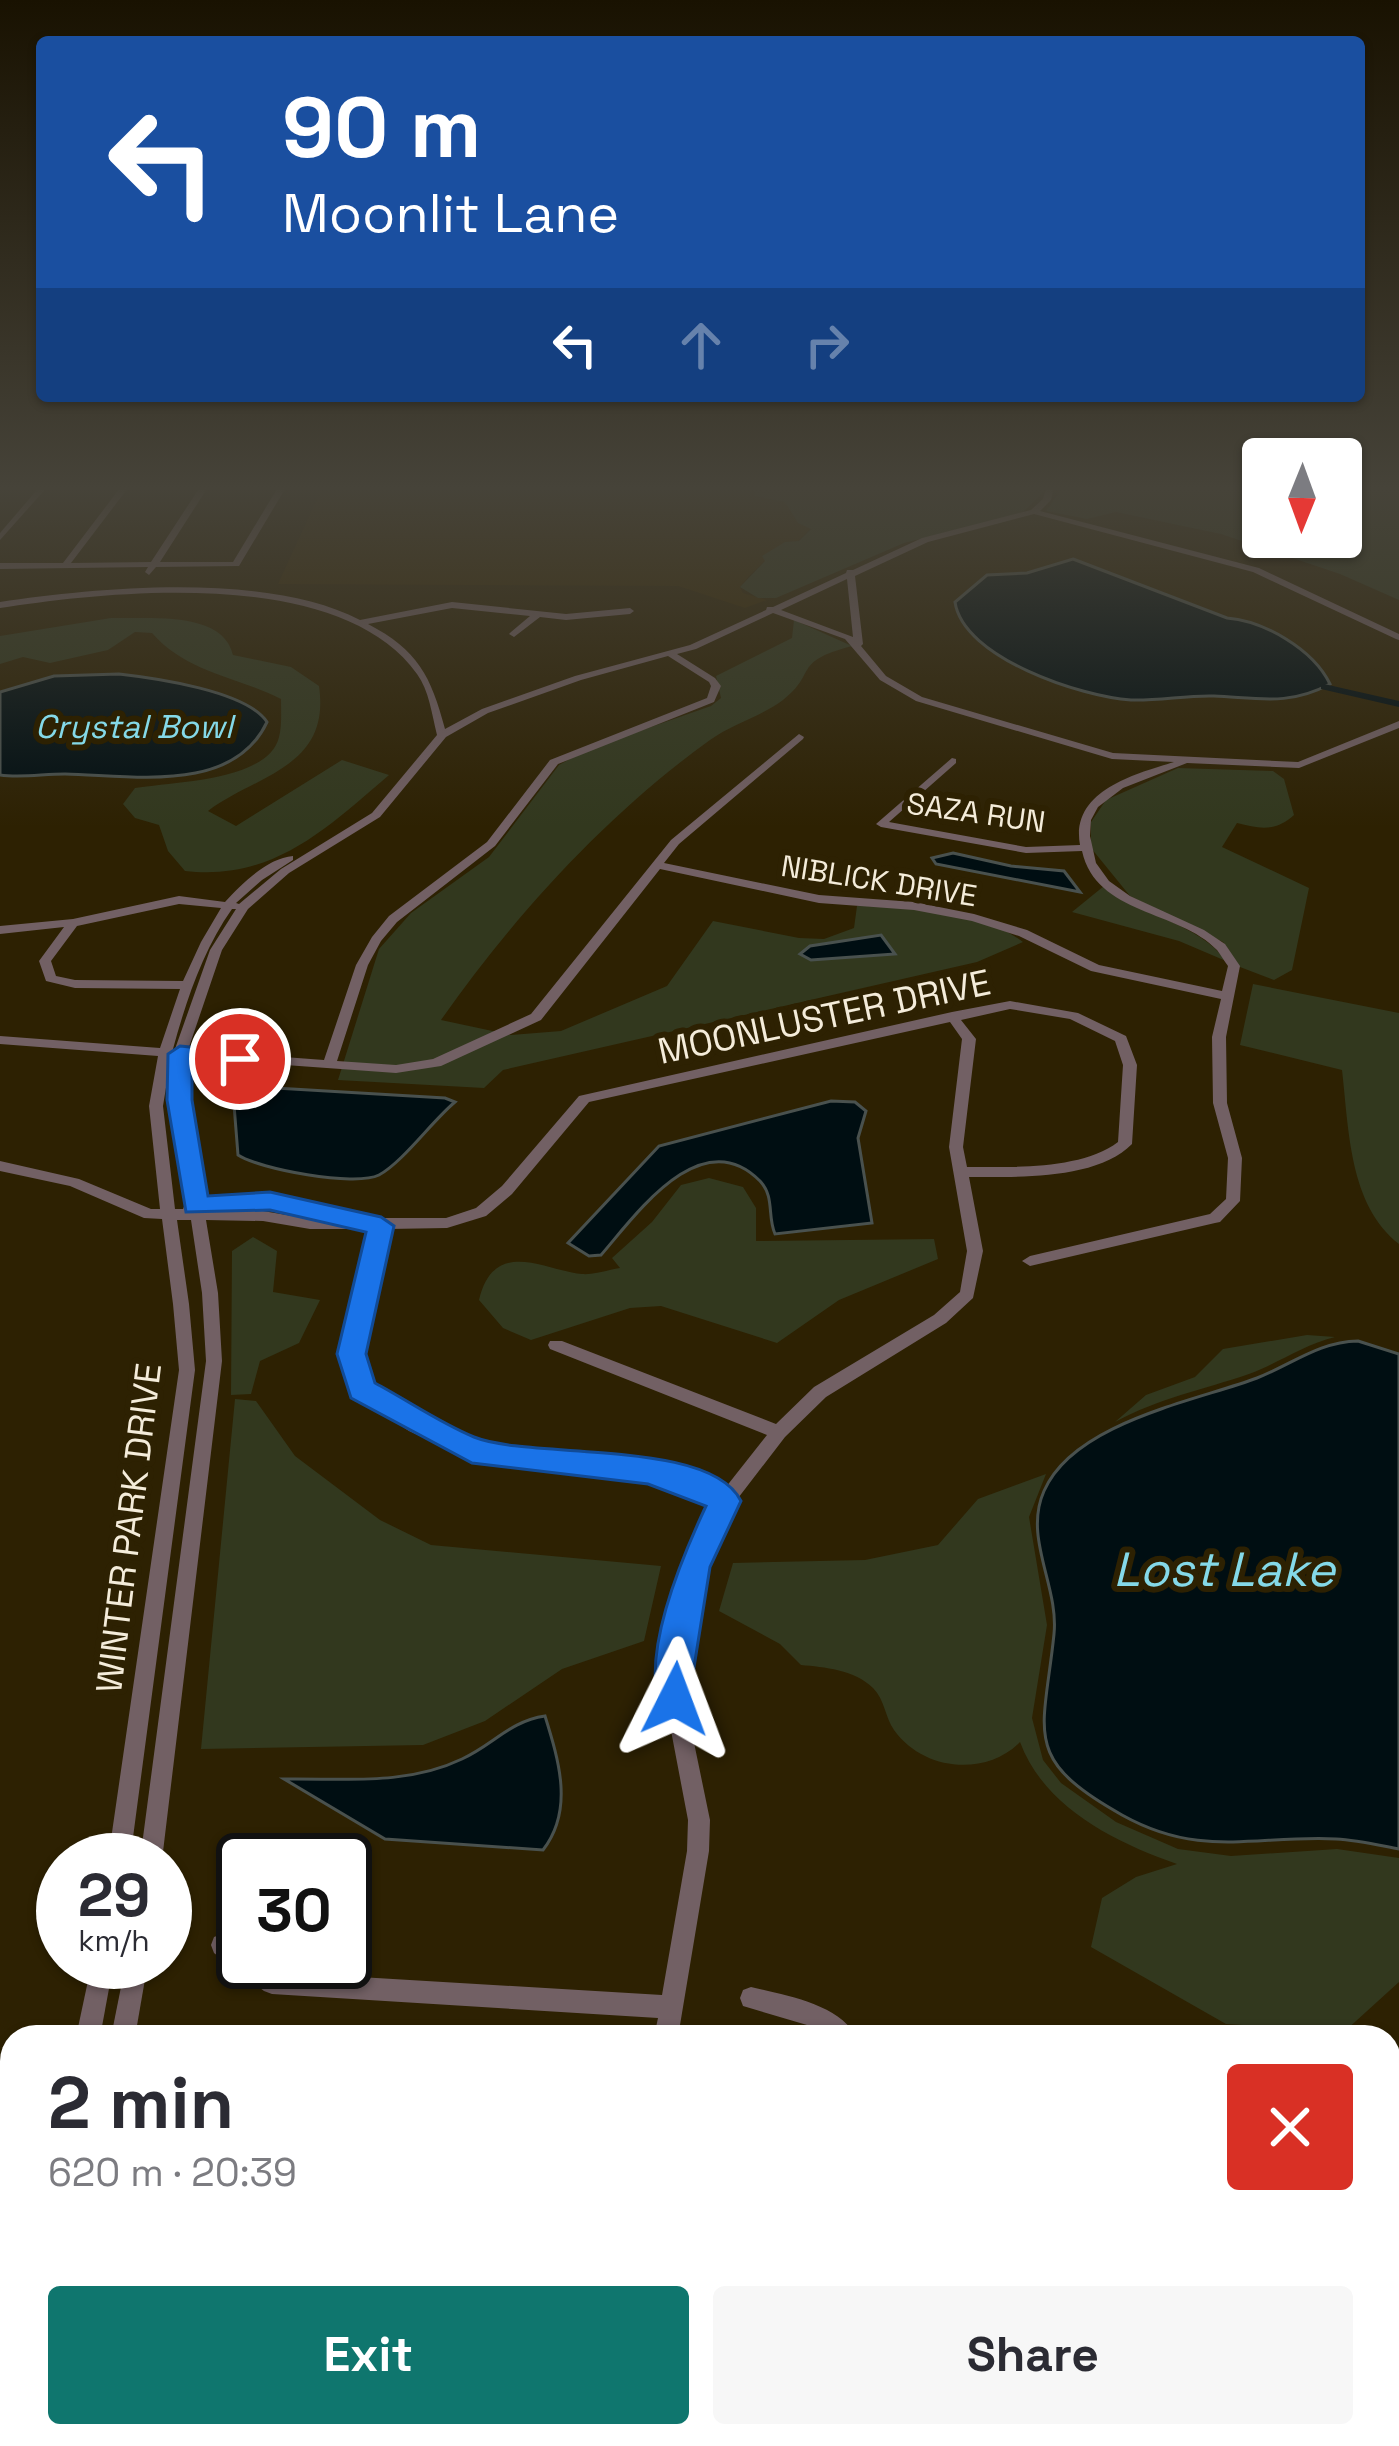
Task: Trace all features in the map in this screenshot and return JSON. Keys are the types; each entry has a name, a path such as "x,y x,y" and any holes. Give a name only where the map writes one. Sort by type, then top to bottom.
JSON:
{"street":[{"path":"0,605 59,598"},
{"path":"270,598 359,623 413,662 442,735"},
{"name":"WINTER PARK DRIVE","path":"155,1833 214,1361 172,1053 187,989 236,906 376,815 442,735 484,712 578,678 671,654 795,598"},
{"path":"853,598 858,644"},
{"path":"1315,598 1399,638"},
{"path":"359,623 452,605 587,618 630,611"},
{"path":"770,610 834,629 858,644 883,678 943,709 1112,756 1299,765 1399,724"},
{"path":"514,634 538,614"},
{"path":"329,1064 376,940 412,904 491,844 554,762 711,700 716,686 712,680 671,654"},
{"path":"435,709 484,712"},
{"path":"0,1040 418,1068 536,1017 675,842 799,737"},
{"name":"SAZA RUN","path":"952,761 881,824 1027,850 1086,848"},
{"path":"1030,1261 1215,1218 1233,1201 1235,1158 1220,1103 1219,1037 1234,966 1220,944 1126,898 1094,866 1086,848 1086,820 1102,798 1131,781 1183,763"},
{"name":"NIBLICK DRIVE","path":"658,865 819,899 914,906 974,918 1023,933 1095,968 1226,996"},
{"path":"0,930 73,923 179,900 236,906"},
{"name":"WINTER PARK DRIVE","path":"123,1833 188,1370 155,1102 236,906"},
{"path":"73,923 43,969 60,982 187,989"},
{"name":"MOONLUSTER DRIVE","path":"0,1166 74,1182 128,1209 172,1214 269,1209 381,1226 447,1223 481,1212 584,1099 1010,1005 1073,1016 1121,1039 1130,1065 1125,1144 1119,1152 1078,1163 959,1172"},
{"path":"668,2025 698,1851 699,1820 675,1699 678,1635 694,1567 725,1501 779,1432 820,1391 940,1319 968,1294 975,1251 956,1147 969,1039 952,1016"},
{"path":"381,1226 352,1354 362,1390 472,1450 648,1471 689,1480 725,1501"},
{"path":"556,1345 779,1432"},
{"path":"161,1585 185,1582"},
{"path":"90,2025 98,1989"},
{"path":"125,2025 132,1989"},
{"path":"372,1989 670,2007"},
{"path":"752,1998 813,2015 827,2025"}],"shaded area":[{"path":"715,598 767,600 745,608"}],"green space":[{"path":"111,618 200,624 215,630 233,655 291,667 319,686 320,713 314,735 302,752 208,811 236,826 342,760 389,775 320,832 272,859 216,872 185,871 168,851 159,825 135,818 123,804 135,788 217,777 257,763 279,737 281,699 196,665 152,633 135,632 108,650 50,663 23,657 0,664 0,636"},
{"path":"794,620 852,646 820,657 783,700 710,740 635,800 531,905 441,1020 511,1035 561,1031 667,986 713,921 824,939 854,928 857,906 899,907 987,923 1023,942 977,962 503,1070 484,1088 338,1080 379,949 411,913 489,857 559,765 588,749 711,706 721,698 716,676 792,638"},
{"path":"1178,768 1273,771 1284,779 1294,815 1267,828 1237,823 1222,847 1309,888 1292,970 1274,980 1240,967 1223,942 1130,896 1091,848 1091,822 1106,800"},
{"path":"1104,886 1201,938 1226,961 1179,941 1072,912"},
{"path":"1253,984 1399,1013 1399,1244 1382,1228 1361,1188 1342,1070 1240,1045"},
{"path":"709,1178 743,1187 756,1208 756,1241 934,1239 938,1259 839,1300 777,1343 661,1306 630,1308 531,1340 503,1328 479,1300 486,1280 509,1263 582,1274 620,1268 612,1258 652,1222 681,1185"},
{"path":"253,1237 277,1251 273,1292 320,1300 299,1343 260,1361 251,1394 231,1395 232,1251"},
{"path":"1307,1335 1335,1337 1115,1422 1146,1395 1195,1377 1223,1349"},
{"path":"235,1399 256,1401 295,1456 380,1520 431,1545 661,1566 644,1641 562,1669 485,1721 423,1745 201,1749"},
{"path":"1046,1474 1029,1517 1047,1625 1032,1718 1043,1760 1061,1783 1116,1822 1178,1849 1231,1856 1337,1849 1399,1858 1399,1982 1352,2025 1226,2024 1091,1947 1102,1898 1136,1877 1177,1864 1129,1845 1084,1819 1046,1785 1020,1742 1006,1753 974,1764 938,1761 907,1744 894,1730 880,1698 866,1682 839,1670 801,1665 780,1644 719,1611 733,1563 865,1560 938,1545 978,1499"}],"water":[{"path":"960,598 1175,598 1271,631 1312,659 1330,684 1273,699 1110,697 1056,682 1001,657 963,622 955,602"},
{"name":"Crystal Bowl","path":"119,674 221,694 256,711 267,722 251,745 205,771 149,777 0,775 0,692 54,676"},
{"path":"953,853 1064,871 1080,892 936,864 932,858"},
{"path":"881,935 895,954 811,960 800,954 810,946"},
{"path":"242,1086 455,1102 379,1175 329,1178 266,1166 238,1155 233,1092"},
{"path":"831,1101 855,1102 866,1111 858,1138 872,1223 775,1234 768,1194 760,1181 738,1165 715,1162 671,1181 601,1255 589,1256 568,1243 659,1146"},
{"name":"Lost Lake","path":"1358,1341 1399,1354 1399,1849 1336,1839 1203,1841 1177,1837 1122,1815 1067,1777 1046,1740 1054,1616 1037,1526 1044,1491 1059,1467 1108,1431 1257,1378 1318,1349"},
{"path":"545,1716 559,1768 561,1802 553,1835 543,1850 385,1839 284,1779 374,1779 441,1768 522,1723"}],"waterway":[{"path":"1324,687 1399,704"}],"route":[{"path":"240,1059 180,1054 180,1100 196,1206 218,1200 270,1201 381,1226 352,1354 352,1373 362,1390 436,1435 472,1450 648,1471 689,1480 725,1501 694,1567 678,1635 675,1699"}]}
